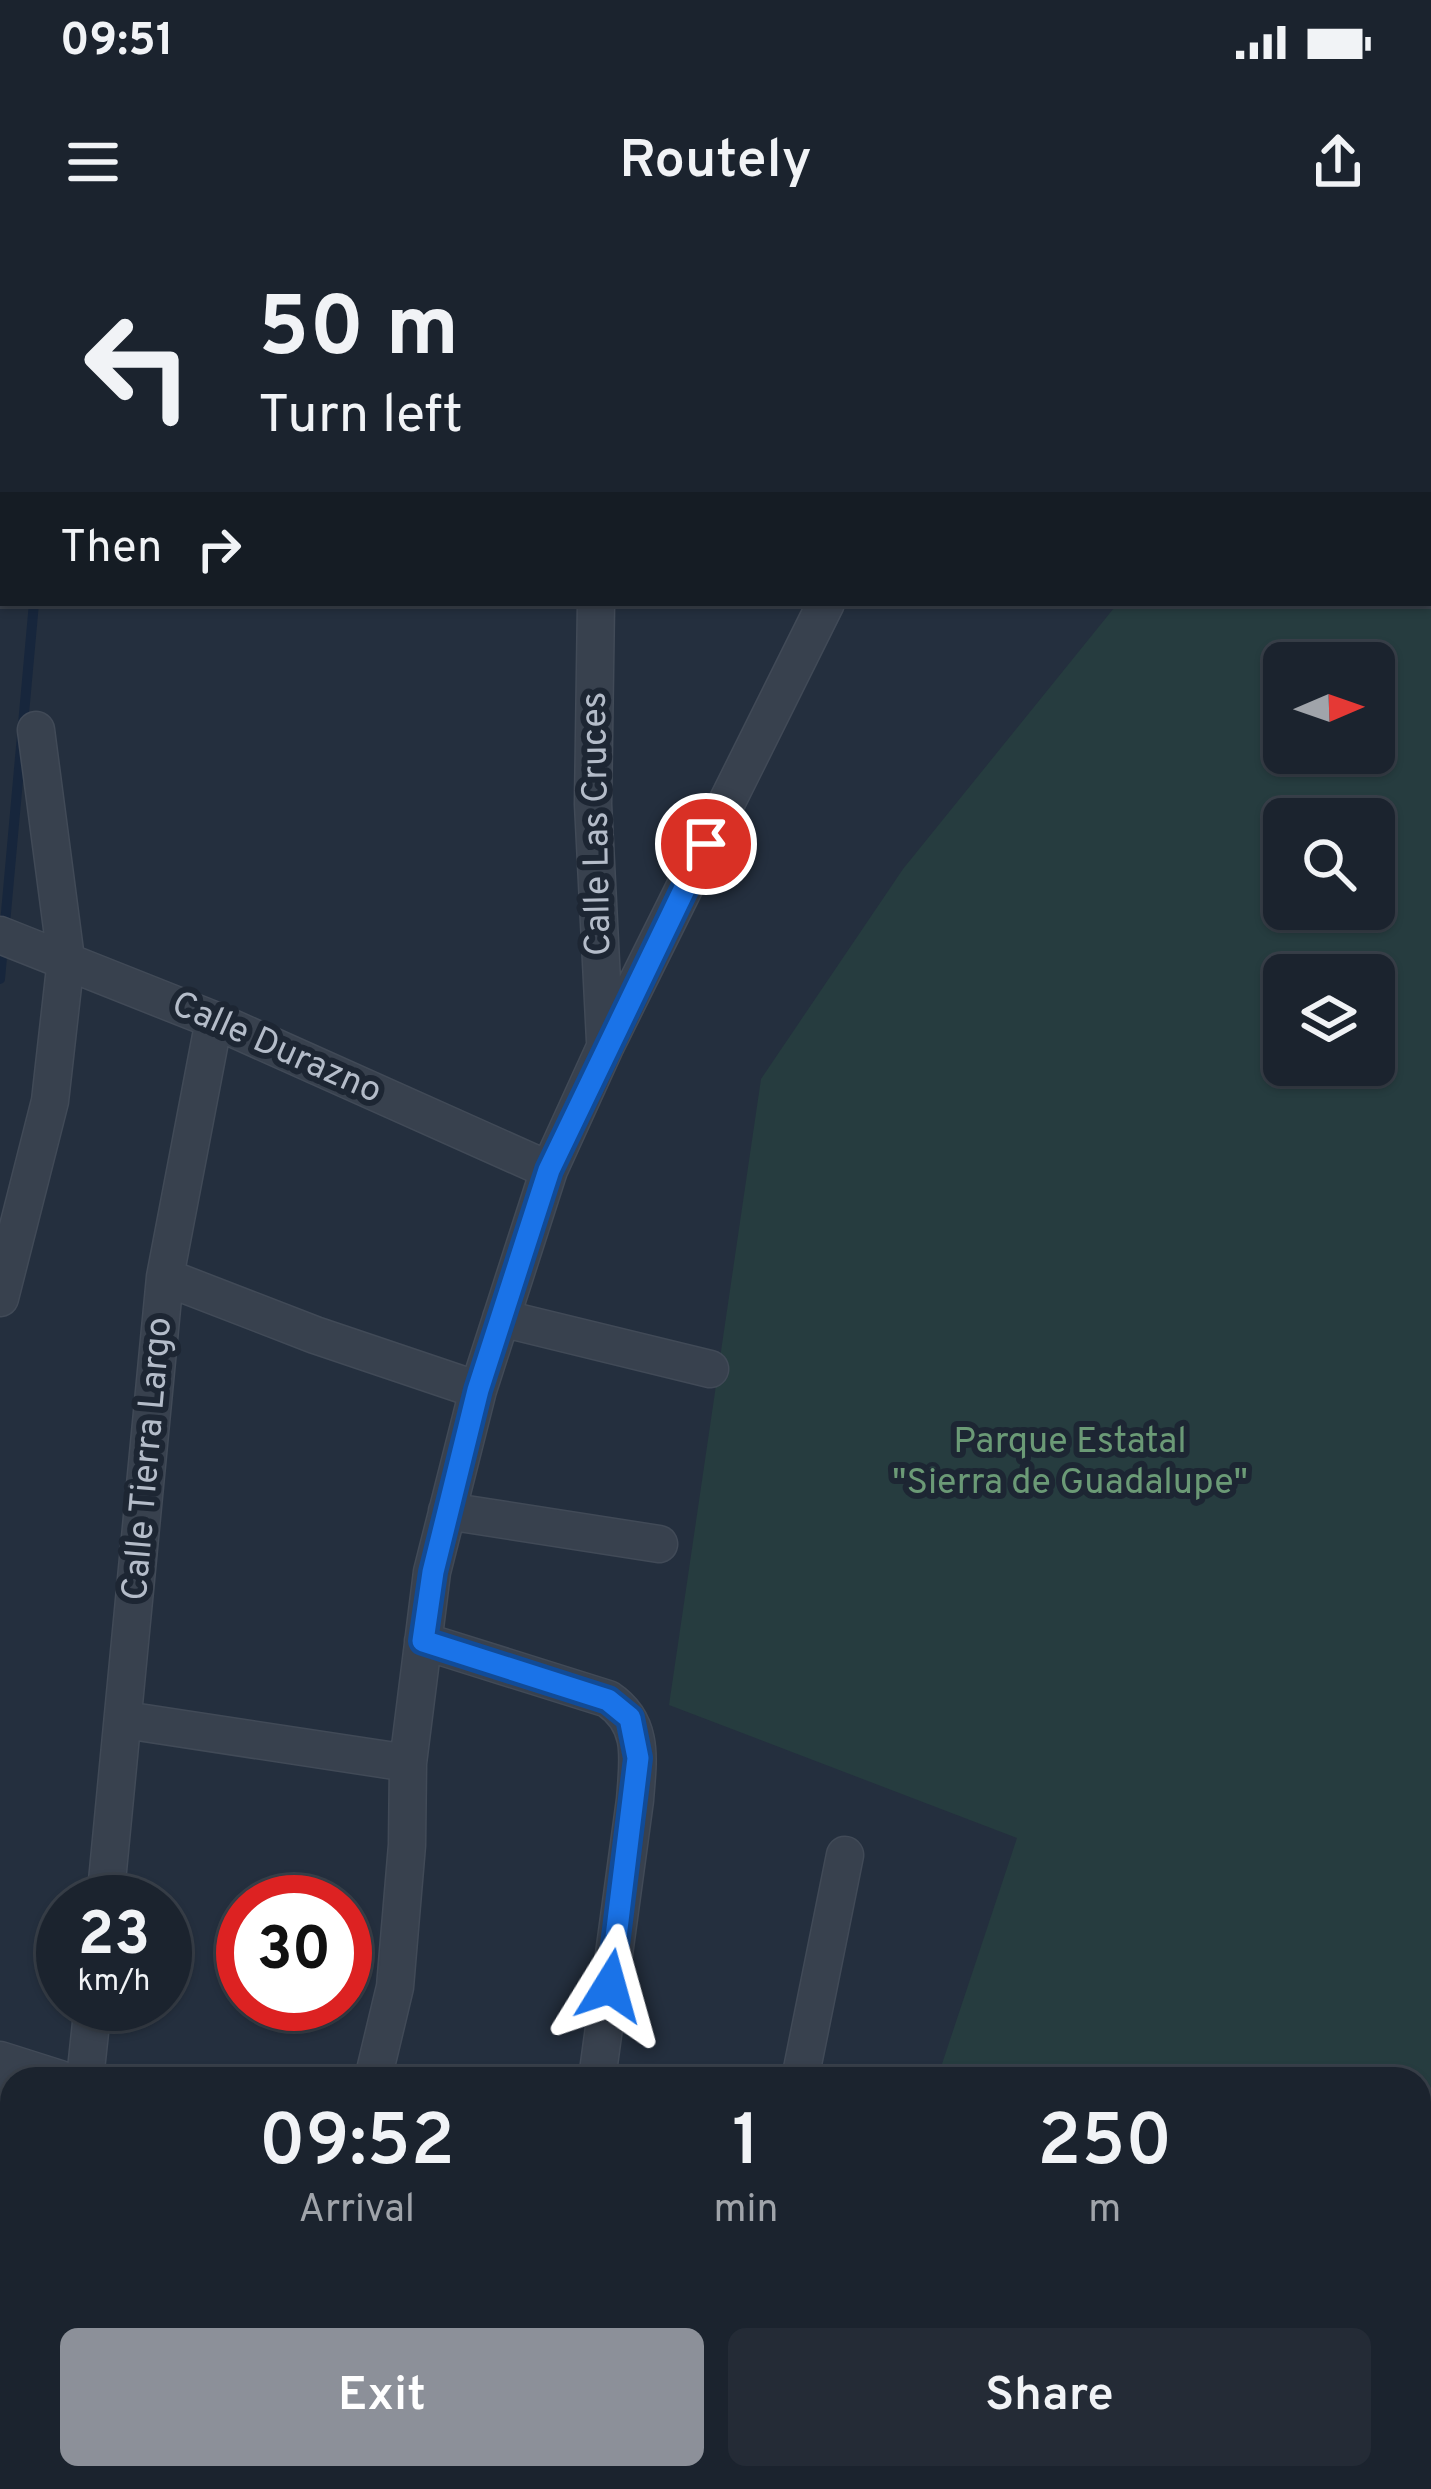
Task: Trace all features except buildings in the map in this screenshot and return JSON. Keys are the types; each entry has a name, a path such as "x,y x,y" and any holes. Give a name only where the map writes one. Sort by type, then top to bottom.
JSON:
{"street":[{"name":"Calle Las Cruces","path":"596,606 593,804 606,1045"},
{"path":"376,2067 394,1987 407,1845 408,1763 433,1572 478,1390 549,1170 606,1045 825,606"},
{"path":"0,1298 50,1101 66,959 36,730"},
{"name":"Calle Durazno","path":"0,935 214,1020 549,1170"},
{"name":"Calle Tierra Largo","path":"108,1875 166,1277 214,1020"},
{"path":"166,1277 315,1335 478,1390"},
{"path":"501,1318 710,1369"},
{"path":"447,1511 659,1544"},
{"path":"423,1641 608,1700 630,1718 638,1758 635,1799 599,2067"},
{"path":"125,1720 408,1763"},
{"path":"802,2067 845,1855"},
{"path":"86,2067 90,2031"}],"green space":[{"name":"Parque Estatal \"Sierra de Guadalupe\"","path":"1116,606 1431,606 1431,2067 941,2067 1017,1838 669,1705 761,1079 903,869"}],"waterway":[{"path":"0,979 34,606"}],"route":[{"path":"610,1986 635,1799 638,1758 630,1718 608,1700 423,1641 433,1572 478,1390 549,1170 706,844"}]}
